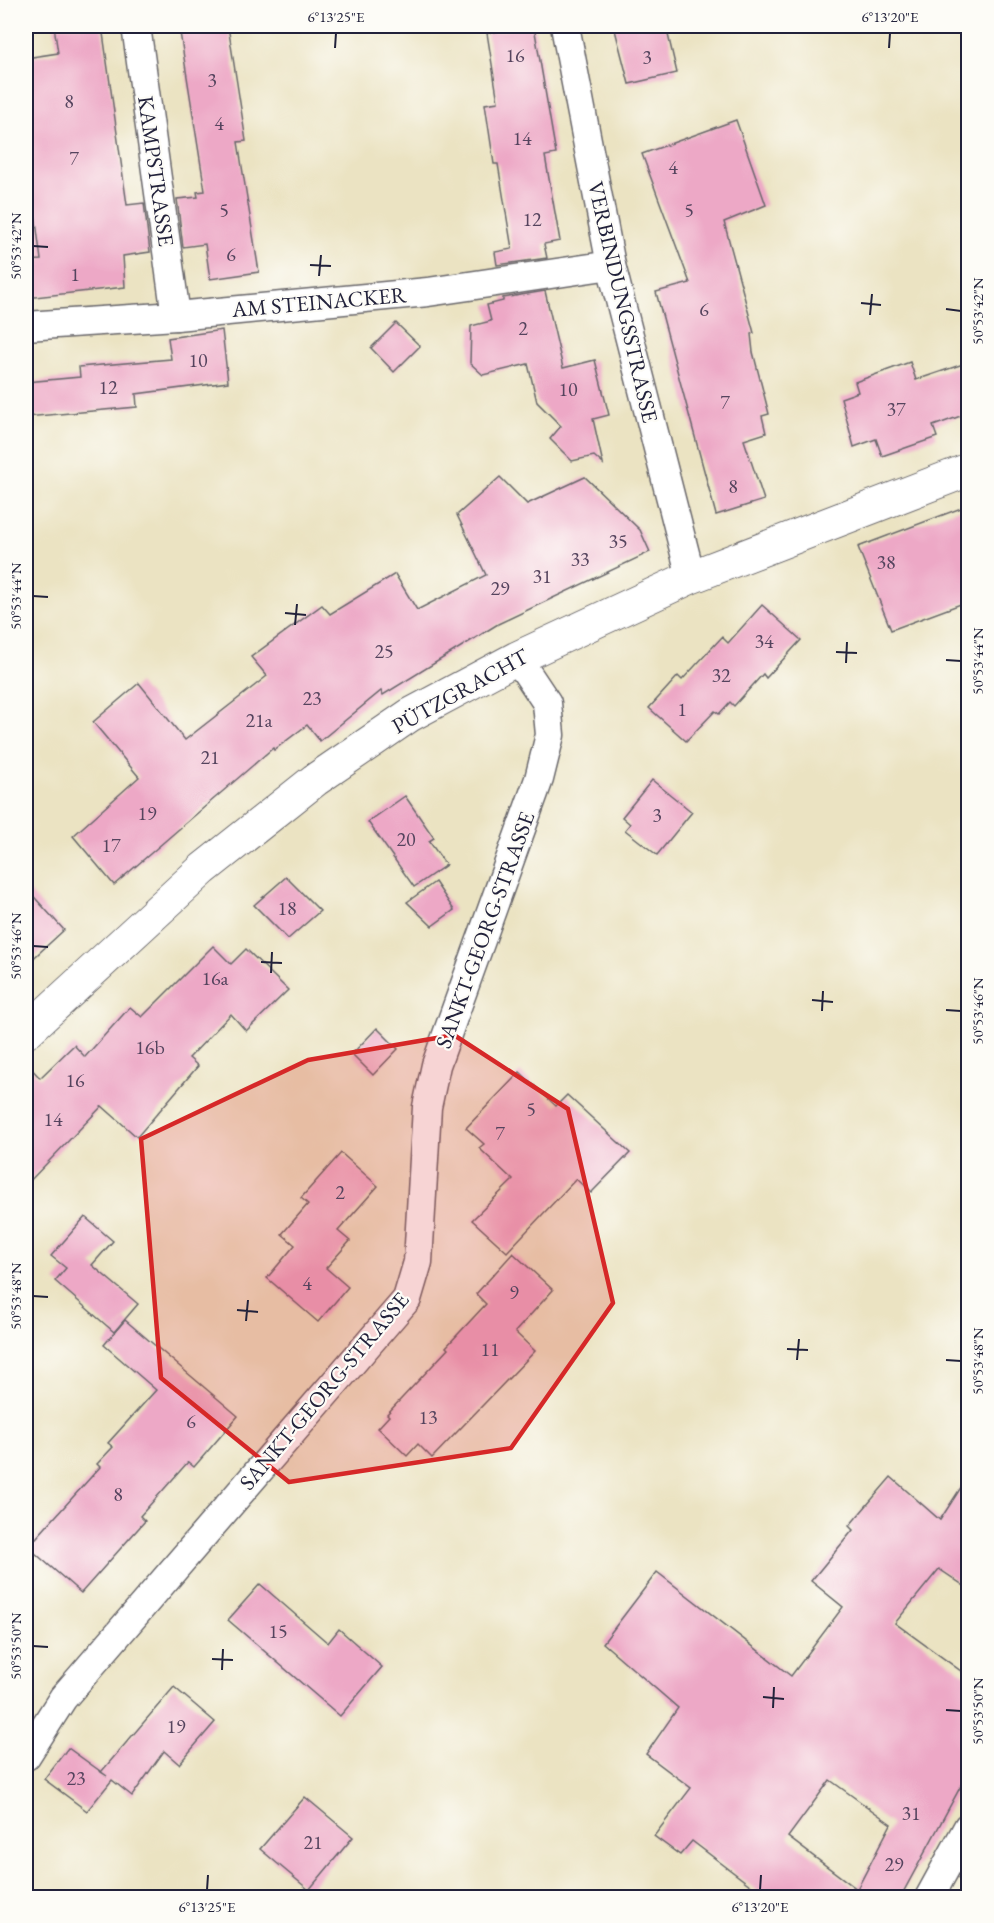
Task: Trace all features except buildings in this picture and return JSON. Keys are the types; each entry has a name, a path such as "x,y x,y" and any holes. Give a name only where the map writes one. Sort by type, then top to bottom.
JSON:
{"main road":[{"name":"PÜTZGRACHT","path":"26,1032 203,869 315,780 410,715 517,658 691,577 969,470"}],"street":[{"name":"KAMPSTRASSE","path":"136,26 176,316"},
{"name":"VERBINDUNGSSTRASSE","path":"565,26 611,265 691,577"},
{"name":"AM STEINACKER","path":"26,326 176,316 428,292 611,265"},
{"name":"SANKT-GEORG-STRASSE","path":"26,1756 63,1698 407,1299 418,1262 427,1107 436,1065 539,780 550,735 547,703 517,658"},
{"path":"929,1898 969,1827"}],"highlighted area":[{"path":"454,1035 568,1109 613,1303 511,1448 289,1482 161,1378 141,1139 308,1060"}]}
